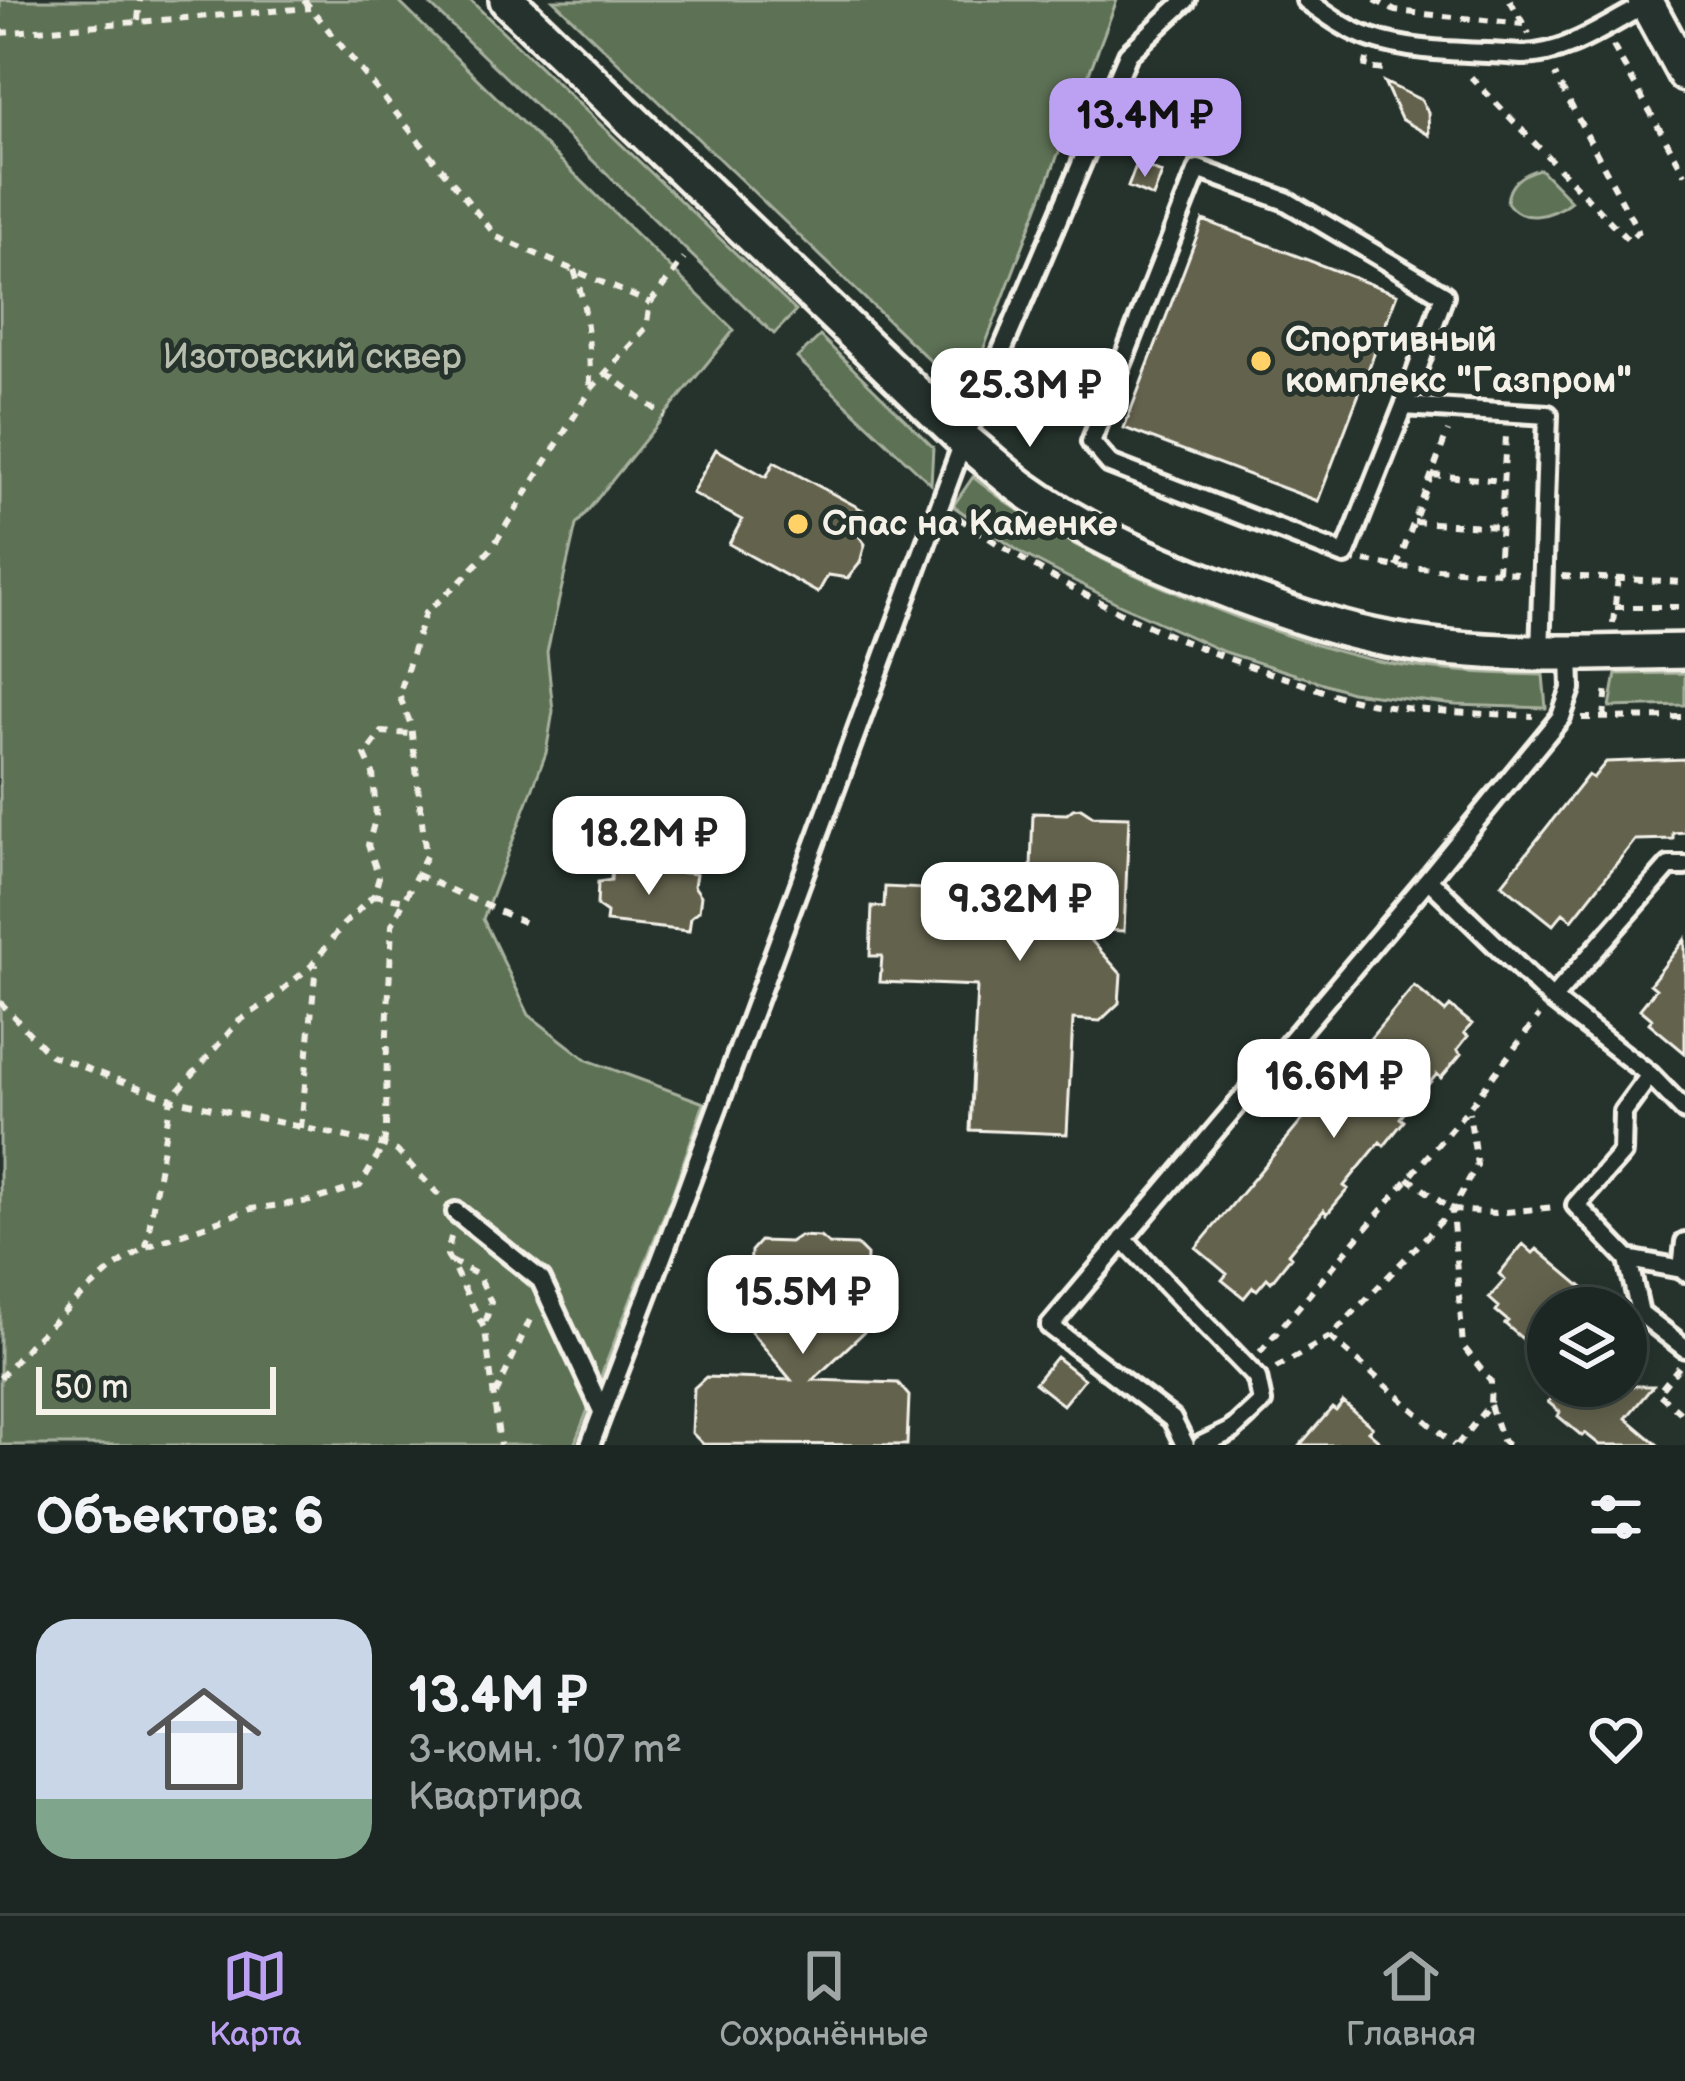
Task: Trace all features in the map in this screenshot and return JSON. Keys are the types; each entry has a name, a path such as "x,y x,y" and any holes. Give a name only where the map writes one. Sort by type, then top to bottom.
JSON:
{"street":[{"path":"507,0 964,440 1022,487 1088,528 1179,572 1280,610 1392,640 1482,651 1685,650"},
{"path":"1646,2 1685,74"}],"lane":[{"path":"590,1445 964,440 1128,54 1186,0"},
{"path":"1309,2 1338,23 1402,46 1540,55 1559,50 1646,2"},
{"path":"1198,169 1286,201 1444,295 1404,406 1345,555 1110,464 1091,442 1198,169"},
{"path":"1185,1445 1172,1419 1050,1325 1561,717 1571,689 1556,652 1543,575 1549,415 1404,406"},
{"path":"1552,999 1677,866 1685,878"},
{"path":"1428,879 1552,999 1650,1075 1685,1111"},
{"path":"1650,1075 1623,1112 1622,1153 1576,1204 1628,1259 1640,1313 1685,1348"},
{"path":"456,1212 541,1280 602,1411"},
{"path":"1123,1239 1251,1373 1262,1402 1231,1431 1202,1445"},
{"path":"1628,1259 1683,1271 1685,1242"}],"path":[{"path":"138,22 140,0"},
{"path":"304,0 496,237 650,303"},
{"path":"1375,0 1395,11 1523,23"},
{"path":"1471,77 1629,241 1638,231 1510,0"},
{"path":"0,33 310,8"},
{"path":"1604,26 1685,174"},
{"path":"0,1378 70,1306 146,1247 251,1209 310,1201 360,1186 384,1145 392,925 427,856 412,734 399,695 425,613 492,548 590,391 646,328 650,303 684,259"},
{"path":"574,270 587,317 590,391"},
{"path":"606,373 665,416"},
{"path":"1397,567 1448,431"},
{"path":"1498,572 1506,436"},
{"path":"1432,476 1503,481"},
{"path":"942,506 1019,559 1115,609 1220,658 1351,699 1457,712 1685,717"},
{"path":"1414,522 1501,527"},
{"path":"1345,555 1397,567 1685,582"},
{"path":"1612,631 1618,578"},
{"path":"1615,607 1685,607"},
{"path":"1604,718 1608,675"},
{"path":"146,1247 171,1099 239,1021 316,960 374,895 379,877 368,845 376,816 373,773 365,755 382,732 412,734"},
{"path":"417,874 530,925"},
{"path":"374,895 404,900"},
{"path":"301,1128 316,960"},
{"path":"1251,1373 1552,999"},
{"path":"0,1002 50,1055 171,1099 397,1151 456,1212 447,1255 484,1328 500,1445"},
{"path":"1251,1373 1330,1337 1452,1210 1477,1165 1468,1109"},
{"path":"1408,1178 1452,1210 1496,1213 1576,1204"},
{"path":"1452,1210 1463,1346 1491,1382 1490,1404 1508,1445"},
{"path":"449,1260 478,1275 491,1302 484,1328"},
{"path":"494,1397 544,1288"},
{"path":"1330,1337 1455,1445 1490,1404"},
{"path":"1685,1360 1658,1394 1685,1416"}],"green space":[{"name":"Изотовский сквер","path":"0,0 397,0 734,330 576,525 547,652 553,711 546,753 483,919 529,1015 587,1060 704,1103 574,1445 0,1445"},
{"path":"425,0 470,0 796,311 774,334"},
{"path":"553,0 1117,0 966,395"},
{"path":"1540,169 1571,201 1547,214 1521,214 1507,202 1510,189 1522,176"},
{"path":"820,336 933,447 931,484 797,358"},
{"path":"973,477 1067,540 1204,604 1294,638 1369,659 1446,670 1543,675 1546,708 1455,705 1351,692 1222,651 1023,554 953,506"},
{"path":"1685,673 1685,705 1610,707 1616,674"}],"building":[{"path":"1384,82 1421,100 1428,112 1429,135 1401,119"},
{"path":"1137,163 1162,173 1153,197 1128,187"},
{"name":"Спортивный комплекс \"Газпром\"","path":"1203,220 1397,294 1318,501 1124,428"},
{"name":"Спас на Каменке","path":"716,449 766,477 774,462 863,510 853,528 865,544 860,563 848,578 828,575 818,593 729,544 742,520 692,493"},
{"path":"1685,759 1685,832 1673,833 1673,839 1635,840 1572,920 1563,913 1553,925 1502,884 1588,775 1593,778 1606,762"},
{"path":"1081,808 1093,816 1129,817 1124,931 1081,929 1121,974 1119,1003 1100,1021 1073,1019 1067,1134 970,1130 977,986 880,982 882,956 870,956 872,906 884,907 885,887 1030,894 1033,813 1067,814"},
{"path":"612,865 696,874 694,886 701,896 689,931 606,922 607,913 597,906 598,882 611,880"},
{"path":"1685,939 1685,1053 1649,1023 1652,1019 1640,1009 1656,989 1650,984"},
{"path":"1414,986 1445,1012 1450,1006 1472,1024 1457,1050 1461,1054 1400,1118 1404,1121 1384,1146 1380,1142 1344,1186 1348,1189 1288,1254 1291,1257 1271,1282 1267,1278 1244,1298 1222,1280 1227,1274 1196,1248"},
{"path":"799,1236 857,1245 867,1255 864,1332 813,1380 898,1383 909,1396 907,1445 703,1444 692,1433 694,1388 706,1377 791,1380 748,1328 751,1251 760,1241 790,1242"},
{"path":"1523,1244 1533,1253 1537,1249 1582,1287 1527,1287 1527,1343 1505,1324 1508,1321 1489,1298 1505,1280 1499,1274"},
{"path":"1056,1357 1084,1379 1063,1405 1035,1383"},
{"path":"1343,1402 1372,1427 1368,1431 1384,1445 1300,1445 1332,1408 1336,1411"},
{"path":"1554,1407 1635,1407 1626,1418 1658,1445 1600,1445 1585,1433 1582,1436 1558,1416"}],"place":[{"name":"Спортивный комплекс \"Газпром\"","path":"1261,361"},
{"name":"Спас на Каменке","path":"798,524"}]}
